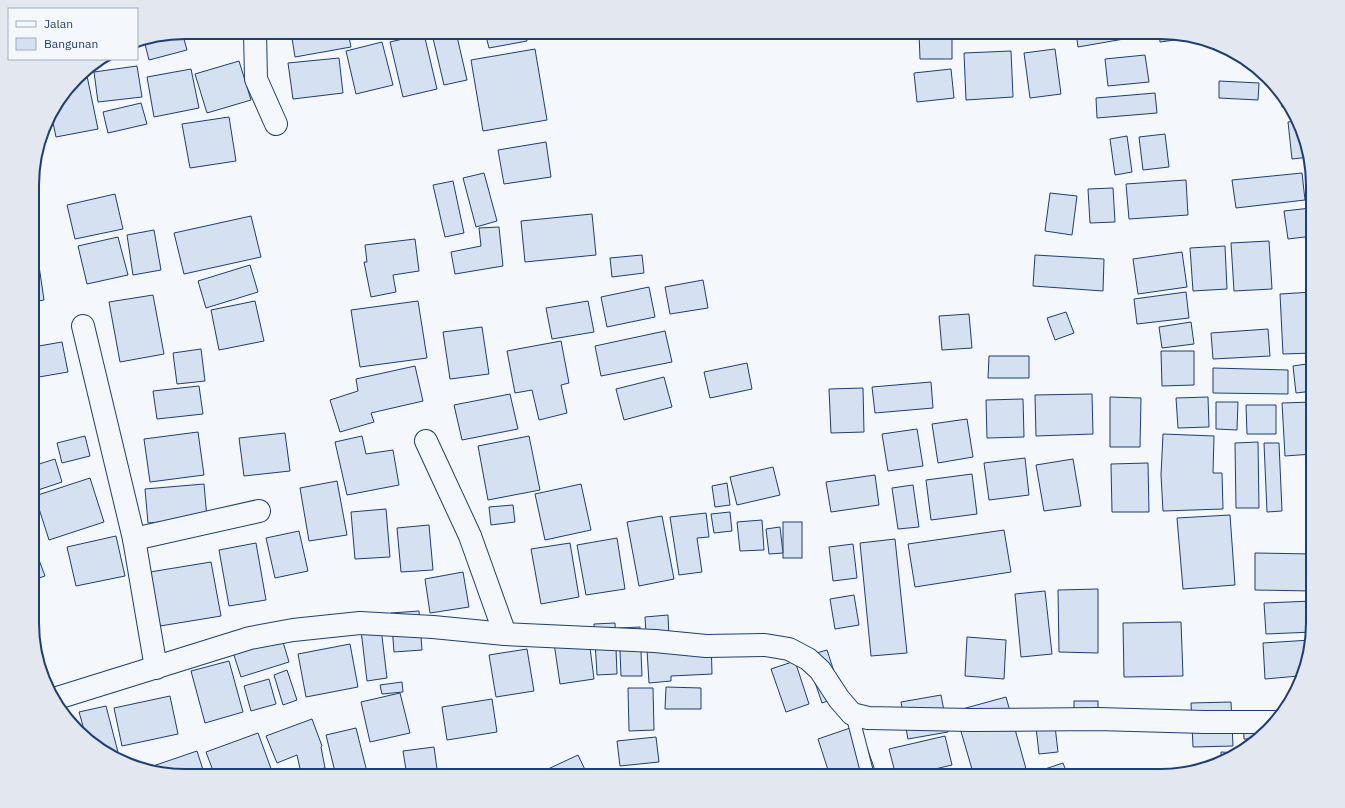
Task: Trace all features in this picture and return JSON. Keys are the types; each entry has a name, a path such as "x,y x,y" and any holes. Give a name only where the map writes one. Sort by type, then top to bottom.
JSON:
{"street":[{"path":"255,39 256,79 276,124"},
{"path":"83,326 134,539 156,668"},
{"path":"426,441 470,536 505,634"},
{"path":"134,539 259,511"},
{"path":"60,697 250,638 292,630 360,623 433,627 505,634 655,641 706,646 765,644 789,649 808,659 820,670 839,699 852,714 868,718 963,720 1098,718 1204,722 1267,722"}],"lane":[{"path":"852,714 866,769"}],"building":[{"path":"184,39 187,50 149,60 145,45 166,40"},
{"path":"292,39 349,39 351,47 295,57"},
{"path":"403,39 425,39 437,89 403,97 390,42"},
{"path":"433,39 458,39 467,80 444,85"},
{"path":"487,39 527,39 527,41 489,48"},
{"path":"919,39 952,39 952,59 920,59"},
{"path":"1077,39 1124,39 1078,47"},
{"path":"1160,39 1177,40 1160,42"},
{"path":"382,42 393,85 356,94 346,51"},
{"path":"535,49 547,120 483,131 471,60"},
{"path":"1055,49 1061,94 1030,98 1024,53"},
{"path":"1011,51 1013,97 966,100 964,53"},
{"path":"1145,55 1149,82 1108,86 1105,59"},
{"path":"339,58 343,93 293,99 288,63"},
{"path":"239,61 251,100 207,113 195,74"},
{"path":"137,66 142,97 98,102 94,72"},
{"path":"191,69 199,108 154,117 147,77"},
{"path":"951,69 954,98 917,102 914,73"},
{"path":"87,77 98,129 56,137 53,122 54,120 69,96"},
{"path":"1219,81 1259,83 1258,100 1219,98"},
{"path":"1155,93 1157,113 1097,118 1096,98"},
{"path":"141,103 147,124 108,133 103,112"},
{"path":"229,117 236,161 190,168 182,124"},
{"path":"1288,122 1292,122 1295,129 1303,158 1292,159"},
{"path":"1165,134 1169,167 1143,170 1139,137"},
{"path":"1127,136 1132,172 1115,175 1110,139"},
{"path":"546,142 551,177 504,184 498,150"},
{"path":"484,173 497,221 476,227 463,178"},
{"path":"1302,173 1305,200 1236,208 1232,180"},
{"path":"1186,180 1188,215 1129,219 1126,184"},
{"path":"453,181 464,233 445,237 433,185"},
{"path":"1113,188 1115,222 1090,223 1088,189"},
{"path":"1050,193 1077,196 1072,235 1045,231"},
{"path":"115,194 123,229 75,239 67,205"},
{"path":"1306,209 1306,237 1288,239 1284,211"},
{"path":"592,214 596,255 525,262 521,221"},
{"path":"251,216 261,257 184,274 174,233"},
{"path":"499,227 503,266 455,274 451,252 481,246 479,228"},
{"path":"154,230 161,270 133,275 127,235"},
{"path":"118,237 128,275 87,284 78,246"},
{"path":"415,239 419,271 393,275 396,292 371,297 364,262 367,262 365,245"},
{"path":"1269,241 1272,289 1234,291 1231,243"},
{"path":"1225,246 1227,289 1193,291 1190,248"},
{"path":"1182,252 1187,287 1138,294 1133,259"},
{"path":"642,255 644,273 612,277 610,258"},
{"path":"1035,255 1104,259 1103,291 1033,286"},
{"path":"250,265 258,292 206,308 198,281"},
{"path":"39,266 44,300 39,301"},
{"path":"703,280 708,308 670,314 665,287"},
{"path":"649,287 655,317 607,327 601,297"},
{"path":"1186,292 1189,318 1137,324 1134,299"},
{"path":"1306,292 1306,353 1283,354 1280,294"},
{"path":"153,295 164,354 120,362 109,302"},
{"path":"255,301 264,341 219,350 211,310"},
{"path":"418,301 427,358 360,367 351,310"},
{"path":"588,301 594,332 552,339 546,308"},
{"path":"1066,312 1074,333 1055,340 1047,318"},
{"path":"969,314 972,348 942,350 939,316"},
{"path":"1191,322 1194,344 1162,348 1159,327"},
{"path":"482,327 489,374 450,379 443,332"},
{"path":"1268,329 1270,356 1213,359 1211,333"},
{"path":"665,331 672,362 601,376 595,346"},
{"path":"561,341 569,383 561,385 567,413 539,420 532,390 515,393 507,351"},
{"path":"62,342 68,372 39,377 39,346"},
{"path":"201,349 205,381 177,384 173,353"},
{"path":"1161,351 1194,351 1194,385 1162,386"},
{"path":"989,356 1029,356 1029,378 988,378"},
{"path":"747,363 752,389 710,398 704,372"},
{"path":"1306,364 1306,392 1296,393 1293,366"},
{"path":"415,366 423,401 371,413 374,422 340,432 330,400 358,391 356,379"},
{"path":"1213,368 1288,370 1288,394 1213,393"},
{"path":"664,377 672,407 624,420 616,389"},
{"path":"931,382 933,408 875,413 872,387"},
{"path":"199,386 203,414 157,419 153,391"},
{"path":"863,388 864,432 831,433 829,389"},
{"path":"510,394 518,429 462,440 454,405"},
{"path":"1092,394 1093,434 1036,436 1035,395"},
{"path":"1110,397 1141,398 1140,447 1110,447"},
{"path":"1208,397 1209,427 1178,428 1176,398"},
{"path":"1023,399 1024,437 987,438 986,400"},
{"path":"1216,402 1238,402 1237,430 1216,429"},
{"path":"1306,402 1306,454 1285,456 1282,403"},
{"path":"1246,405 1276,405 1276,434 1247,434"},
{"path":"967,419 973,457 938,463 932,424"},
{"path":"917,429 923,466 888,471 882,434"},
{"path":"198,432 204,475 150,482 144,439"},
{"path":"285,433 290,471 244,476 239,438"},
{"path":"1163,434 1214,436 1213,473 1222,473 1223,509 1163,511 1161,475"},
{"path":"85,436 90,456 62,463 57,443"},
{"path":"362,436 366,454 393,450 399,485 347,495 335,442"},
{"path":"529,436 540,490 488,500 478,446"},
{"path":"1258,442 1259,508 1236,508 1235,443"},
{"path":"1264,443 1279,443 1282,511 1267,512"},
{"path":"1025,458 1029,495 989,500 984,463"},
{"path":"55,459 62,482 39,490 39,464"},
{"path":"1073,459 1081,506 1044,511 1036,465"},
{"path":"1148,463 1149,512 1112,512 1111,464"},
{"path":"773,467 780,495 737,505 730,477"},
{"path":"972,474 977,514 931,520 926,480"},
{"path":"875,475 879,505 831,512 826,482"},
{"path":"90,478 104,522 49,540 39,509 39,495"},
{"path":"337,481 347,535 309,541 300,488"},
{"path":"727,483 730,505 715,507 712,486"},
{"path":"204,484 207,518 148,523 145,489"},
{"path":"581,484 591,530 545,540 535,494"},
{"path":"913,485 919,527 898,529 892,488"},
{"path":"513,505 515,522 491,525 489,507"},
{"path":"386,509 390,557 355,559 351,512"},
{"path":"730,512 732,531 714,533 711,514"},
{"path":"706,513 709,537 697,538 702,572 679,575 670,517"},
{"path":"1230,515 1235,585 1183,589 1177,518"},
{"path":"662,516 674,579 639,586 627,522"},
{"path":"762,520 764,550 740,551 737,522"},
{"path":"783,522 802,522 802,558 783,558"},
{"path":"429,525 433,570 401,572 397,528"},
{"path":"780,527 783,553 769,554 766,529"},
{"path":"1004,530 1011,572 915,587 908,544"},
{"path":"299,531 308,571 275,578 266,538"},
{"path":"116,536 125,576 76,586 67,547"},
{"path":"617,538 625,589 586,595 577,545"},
{"path":"895,539 907,653 871,656 860,543"},
{"path":"256,543 266,600 229,606 219,550"},
{"path":"570,543 579,597 541,604 531,549"},
{"path":"853,544 857,578 833,581 829,547"},
{"path":"1255,553 1306,554 1306,591 1255,590"},
{"path":"39,560 45,576 39,578"},
{"path":"211,562 221,616 160,626 150,572"},
{"path":"463,572 469,607 430,613 425,579"},
{"path":"1098,589 1098,653 1059,652 1058,590"},
{"path":"1045,591 1052,654 1021,657 1015,594"},
{"path":"854,595 859,625 835,629 830,599"},
{"path":"1306,601 1306,632 1266,634 1264,603"},
{"path":"419,611 422,650 394,652 391,613"},
{"path":"668,615 669,638 711,636 712,674 671,676 671,681 649,683 645,617"},
{"path":"380,620 387,678 367,681 360,622"},
{"path":"1181,622 1183,676 1124,677 1123,623"},
{"path":"615,623 617,674 597,675 594,624"},
{"path":"640,627 642,676 621,676 619,628"},
{"path":"280,632 289,662 241,677 231,646"},
{"path":"588,632 594,679 560,684 553,636"},
{"path":"967,637 1006,640 1004,679 965,676"},
{"path":"1305,640 1296,676 1265,679 1263,643"},
{"path":"350,644 358,687 306,697 298,654"},
{"path":"527,649 534,691 496,697 489,655"},
{"path":"827,650 842,696 822,703 806,656"},
{"path":"229,661 243,712 205,723 191,671"},
{"path":"795,661 809,704 786,712 771,669"},
{"path":"287,670 297,700 283,705 274,675"},
{"path":"269,679 276,704 251,711 244,686"},
{"path":"402,682 403,692 382,694 380,685"},
{"path":"666,687 701,688 701,709 665,709"},
{"path":"628,688 653,688 654,730 629,731"},
{"path":"400,693 410,733 370,742 361,702"},
{"path":"941,695 948,732 908,739 901,702"},
{"path":"170,696 178,734 122,746 114,708"},
{"path":"1006,697 1026,769 972,769 955,711"},
{"path":"492,699 497,732 447,740 442,707"},
{"path":"1074,701 1098,701 1098,723 1074,723"},
{"path":"1231,702 1233,746 1193,747 1191,703"},
{"path":"106,706 118,753 96,739 83,727 79,712"},
{"path":"1243,711 1272,711 1272,717 1256,733 1249,739 1244,739"},
{"path":"312,719 322,746 325,768 300,769 297,755 277,763 266,736"},
{"path":"859,725 875,769 828,769 818,739"},
{"path":"1055,726 1058,752 1039,754 1036,727"},
{"path":"356,728 366,769 334,769 326,735"},
{"path":"258,733 271,769 212,769 206,752"},
{"path":"945,736 952,765 935,769 894,769 889,749"},
{"path":"656,737 659,762 620,766 617,741"},
{"path":"434,747 437,769 406,769 403,751"},
{"path":"197,751 203,769 175,769 154,765"},
{"path":"1221,752 1228,752 1225,754 1221,756"},
{"path":"578,755 585,769 548,769"},
{"path":"1063,763 1065,769 1045,769"}]}
